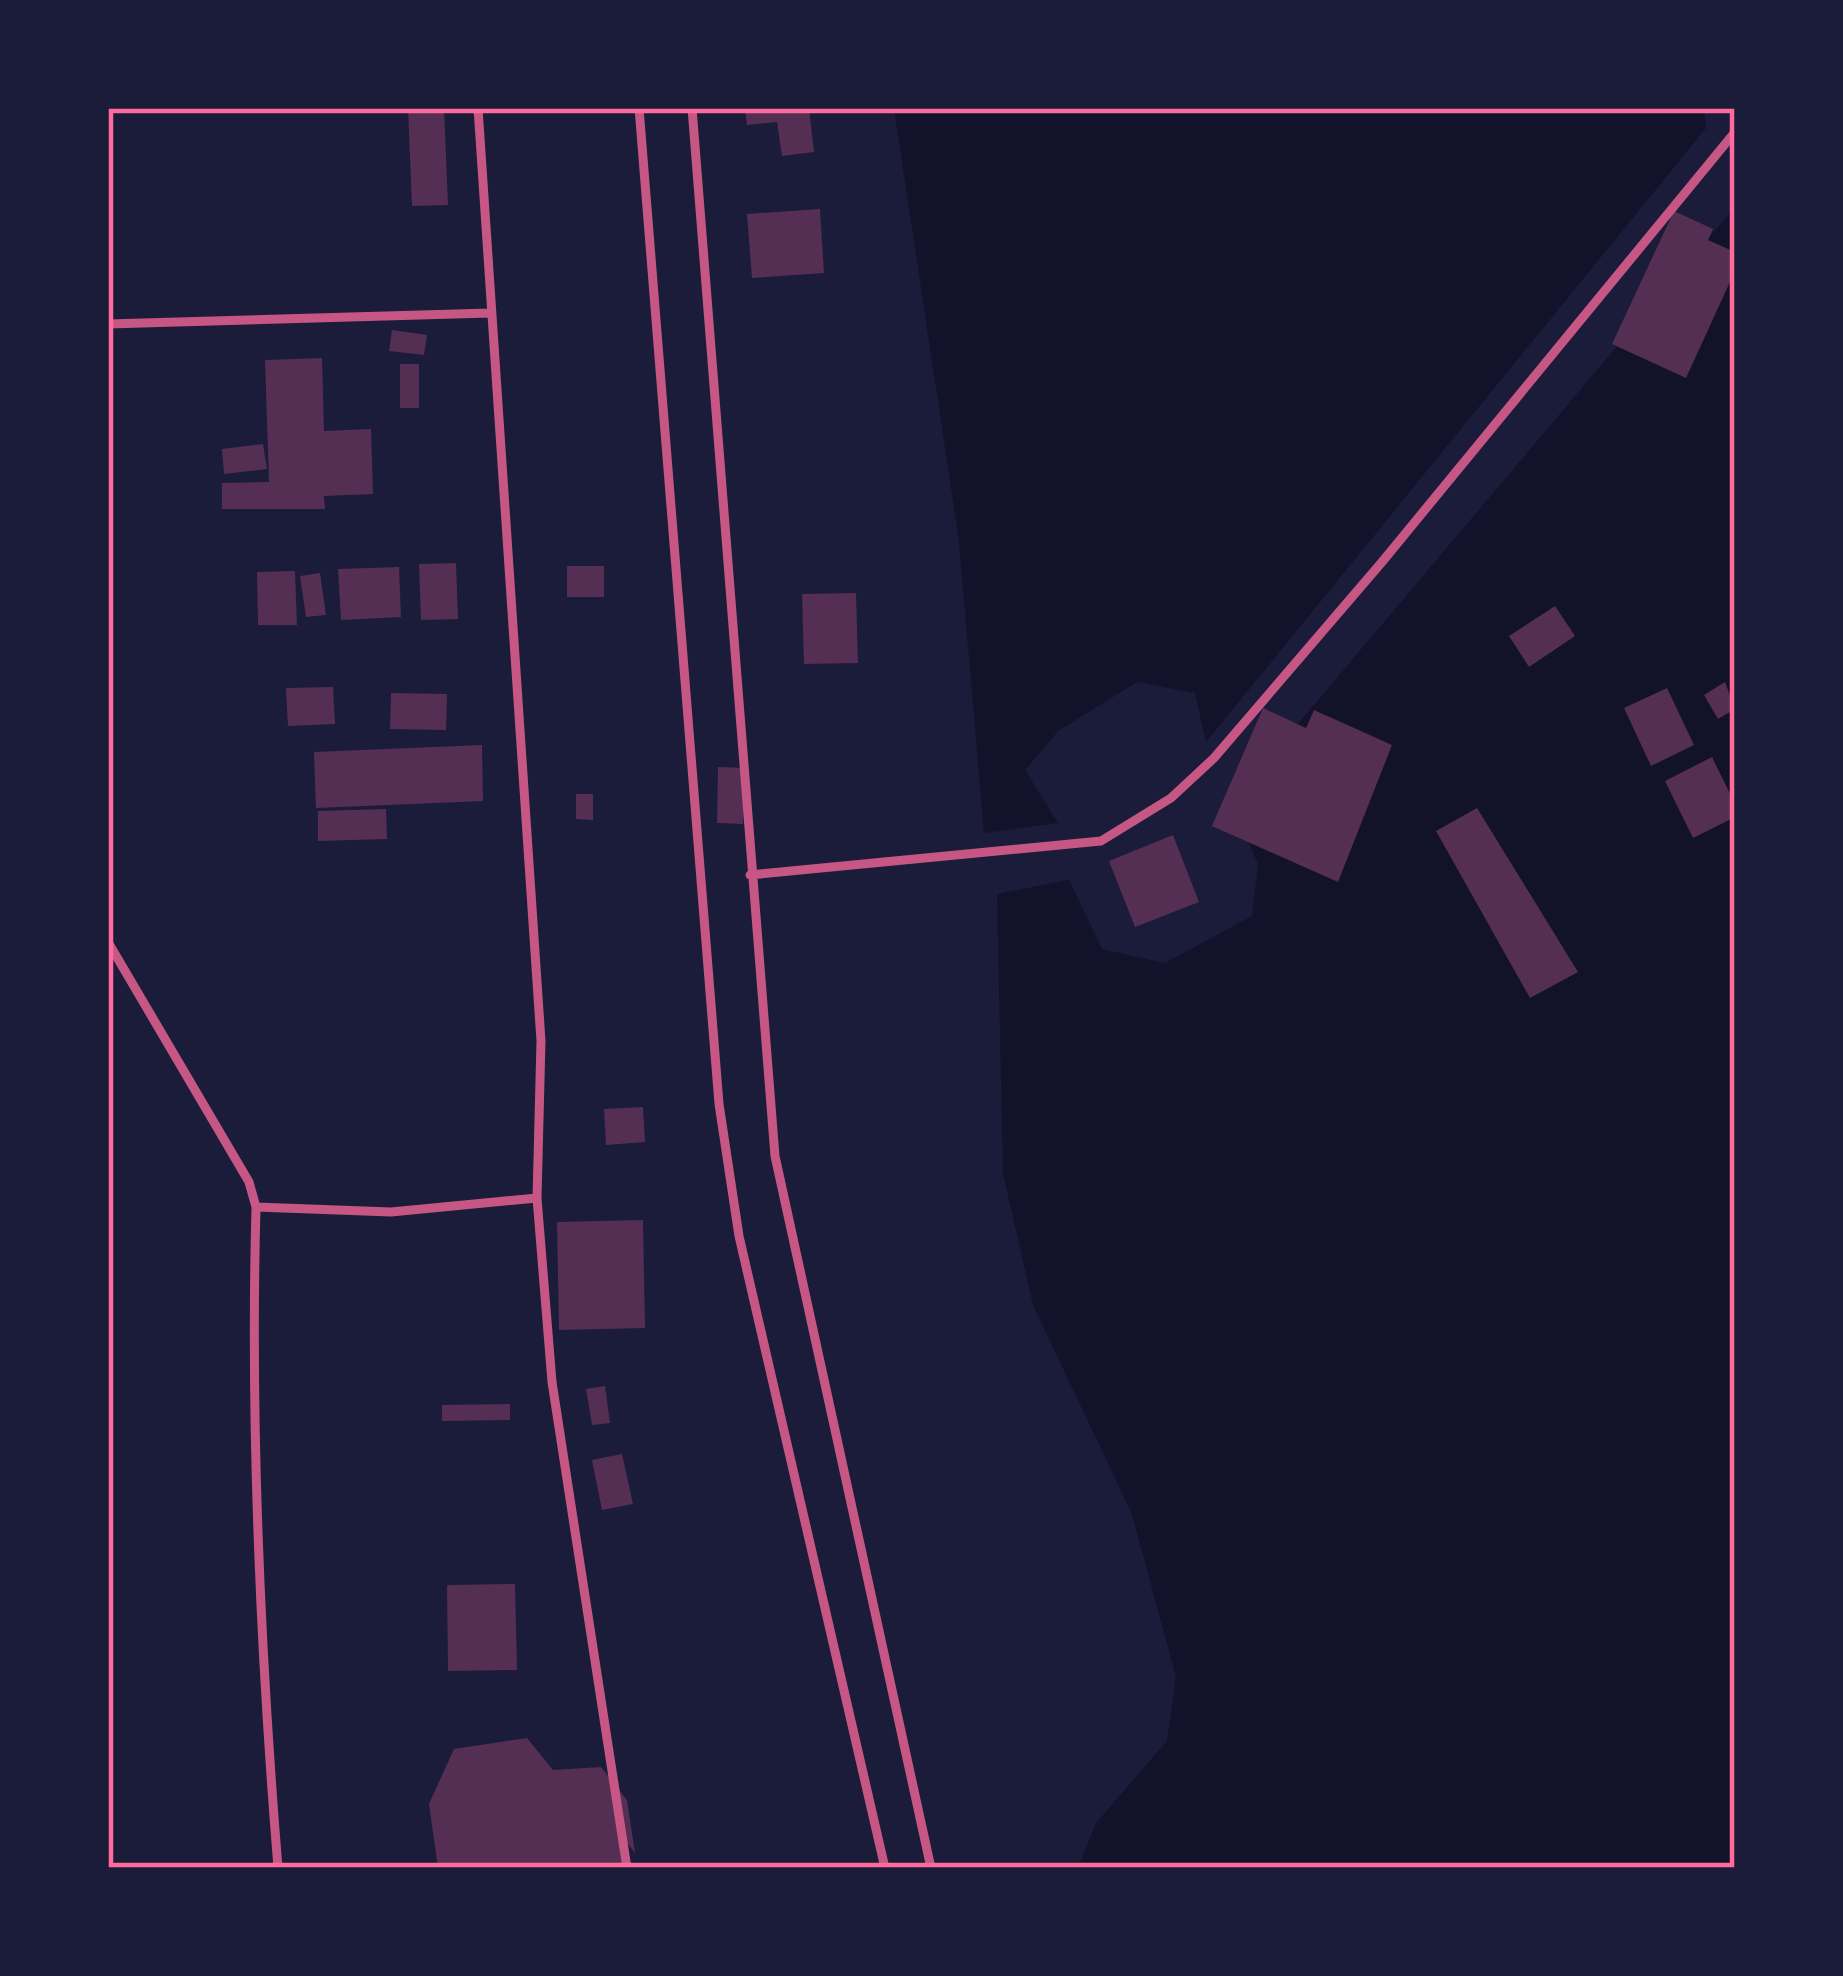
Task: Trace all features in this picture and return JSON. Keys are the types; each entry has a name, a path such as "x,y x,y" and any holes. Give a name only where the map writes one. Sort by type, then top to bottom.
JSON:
{"lane":[{"path":"478,108 541,1041 537,1198 552,1382 627,1868"},
{"path":"639,108 719,1104 740,1236 885,1868"},
{"path":"692,108 775,1156 931,1868"},
{"path":"750,875 1101,841 1171,798 1214,758 1382,562 1735,132"},
{"path":"108,324 490,313"},
{"path":"108,942 249,1182 256,1207 251,1379 262,1669 278,1868"},
{"path":"256,1207 391,1212 537,1198"}],"shaded area":[{"path":"894,108 1704,108 1706,128 1206,742 1195,693 1137,682 1058,731 1025,770 1058,823 984,833 959,541"},
{"path":"1735,207 1735,1868 1078,1868 1096,1823 1167,1741 1176,1677 1132,1514 1033,1305 1003,1173 997,894 1069,880 1102,949 1165,963 1252,916 1258,864 1231,803"}],"building":[{"path":"408,108 444,108 448,205 412,206"},
{"path":"745,108 809,108 814,152 782,156 777,122 747,125"},
{"path":"820,209 824,273 752,278 747,214"},
{"path":"1674,211 1713,229 1708,240 1735,252 1735,271 1686,378 1612,344"},
{"path":"392,330 427,335 424,355 389,351"},
{"path":"322,358 324,431 371,429 373,494 324,496 325,509 222,509 222,483 269,482 265,360"},
{"path":"400,364 419,364 419,408 400,408"},
{"path":"263,444 267,469 224,474 222,449"},
{"path":"456,563 458,619 421,620 419,564"},
{"path":"567,566 604,566 604,597 567,597"},
{"path":"399,567 401,617 341,620 338,569"},
{"path":"295,571 297,625 258,625 257,572"},
{"path":"320,573 326,615 306,617 300,576"},
{"path":"856,593 858,663 804,664 802,594"},
{"path":"1555,606 1575,636 1529,667 1509,636"},
{"path":"1725,682 1735,709 1718,719 1704,695"},
{"path":"333,687 335,724 288,726 286,688"},
{"path":"1667,688 1694,745 1651,766 1624,708"},
{"path":"391,693 447,694 446,730 390,729"},
{"path":"1263,708 1306,728 1314,710 1392,745 1338,882 1212,826"},
{"path":"482,745 483,801 316,808 314,752"},
{"path":"1712,757 1735,804 1735,817 1693,838 1665,781"},
{"path":"718,767 745,768 743,824 717,823"},
{"path":"576,794 593,794 593,820 576,819"},
{"path":"1477,808 1578,972 1530,998 1436,831"},
{"path":"386,809 387,839 318,841 318,811"},
{"path":"1173,835 1199,902 1135,927 1109,861"},
{"path":"643,1107 645,1142 606,1145 604,1109"},
{"path":"643,1220 645,1328 559,1330 557,1222"},
{"path":"605,1386 610,1423 592,1425 586,1389"},
{"path":"510,1404 510,1420 442,1421 442,1405"},
{"path":"622,1454 633,1504 602,1510 592,1460"},
{"path":"515,1584 517,1670 448,1671 447,1585"},
{"path":"527,1738 553,1770 601,1767 627,1800 635,1853 622,1836 626,1868 438,1868 429,1804 454,1749"}]}
